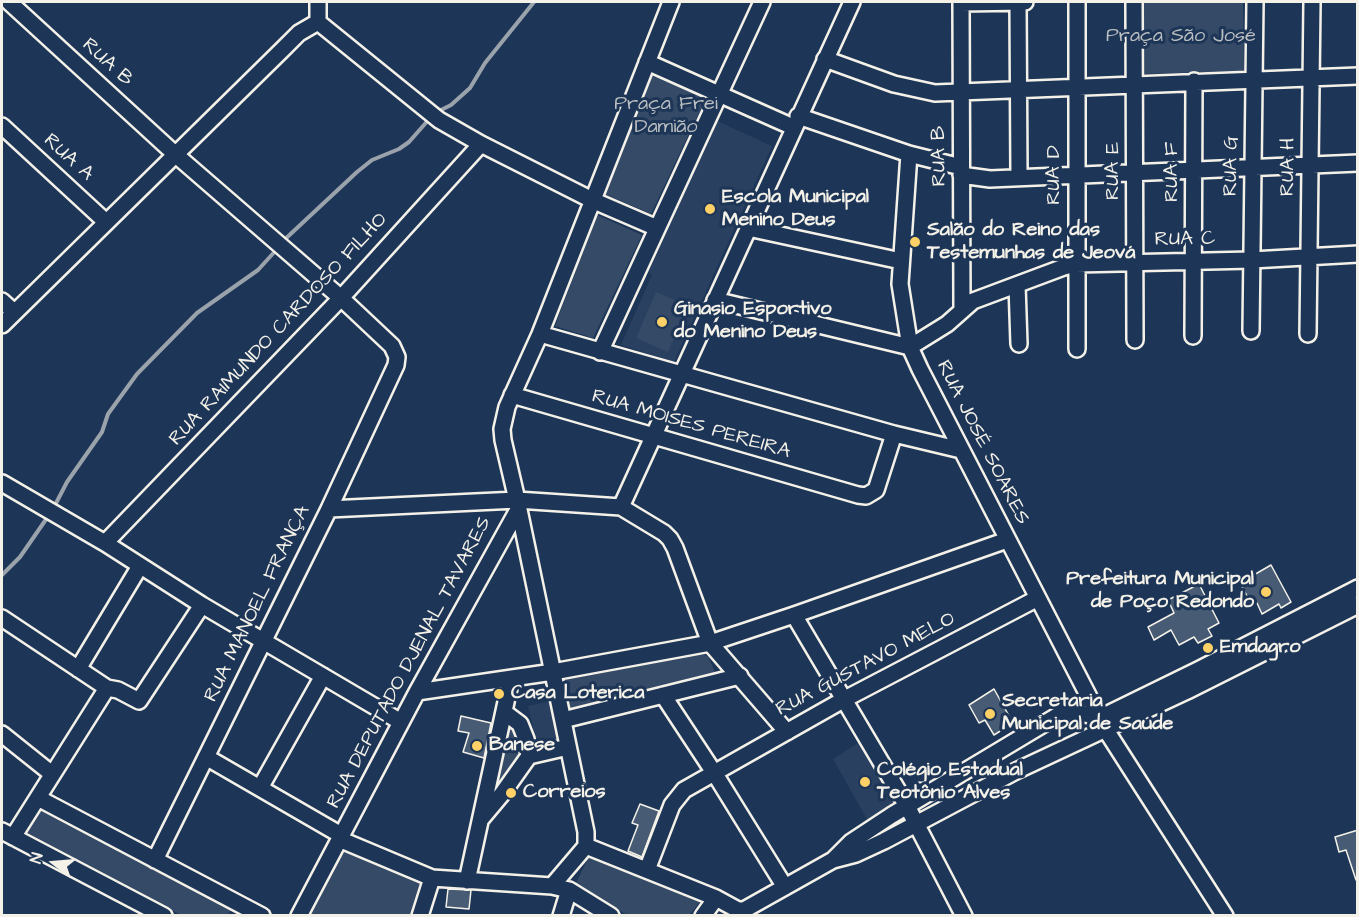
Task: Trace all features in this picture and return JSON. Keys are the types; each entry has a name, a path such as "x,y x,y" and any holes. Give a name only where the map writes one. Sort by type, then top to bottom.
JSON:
{"street":[{"path":"2,6 7,2"},
{"name":"RUA B","path":"7,2 341,298 392,346 395,351 396,365"},
{"path":"318,2 318,22"},
{"path":"552,885 586,846 586,832 518,504 502,440 504,418 540,334 671,2"},
{"path":"600,352 762,2"},
{"path":"621,507 852,2"},
{"path":"961,2 1025,2"},
{"name":"RUA B","path":"961,2 962,310"},
{"path":"1018,2 1019,176"},
{"name":"RUA D","path":"1077,2 1077,349"},
{"name":"RUA E","path":"1134,2 1135,340"},
{"name":"RUA G","path":"1251,331 1255,2"},
{"name":"RUA H","path":"1308,334 1312,2"},
{"path":"2,325 299,33 318,22"},
{"path":"318,22 439,120 592,200 657,228"},
{"path":"825,59 909,88 934,93 1358,76"},
{"path":"647,62 720,94 796,121 909,154 980,179 1193,168 1358,163"},
{"name":"RUA F","path":"1193,336 1194,81"},
{"name":"RUA A","path":"2,126 106,222"},
{"name":"RUA RAIMUNDO CARDOSO FILHO","path":"105,543 341,298 482,144"},
{"name":"RUA JOSÉ SOARES","path":"909,154 901,261 902,302 910,347 1007,540 1103,723 1225,915"},
{"path":"748,228 901,261"},
{"name":"RUA C","path":"910,347 947,324 973,301 1076,264 1252,260 1358,254"},
{"path":"1017,285 1019,344"},
{"path":"715,300 910,347"},
{"path":"2,301 14,312"},
{"path":"540,334 894,434 961,450"},
{"name":"RUA MANOEL FRANÇA","path":"154,860 264,641 396,365"},
{"name":"RUA MOISES PEREIRA","path":"512,395 866,496 876,490 894,434"},
{"path":"3,488 105,543 202,605 401,722"},
{"path":"328,509 518,504 621,507 664,532 670,539 710,643 787,732"},
{"name":"RUA DEPUTADO DJENAL TAVARES","path":"299,915 518,504"},
{"path":"417,692 553,672 710,643 1007,540"},
{"path":"78,669 140,566"},
{"path":"1201,676 1358,588"},
{"name":"RUA GUSTAVO MELO","path":"647,870 675,799 684,790 843,700 1038,598"},
{"path":"2,618 107,688 118,690 139,701 202,605"},
{"path":"586,846 716,898 738,910 744,910 833,860 856,854 917,824 1103,723 1358,605"},
{"path":"795,615 843,700 908,806 964,915"},
{"path":"260,788 323,676"},
{"path":"563,720 740,676"},
{"path":"467,881 511,679"},
{"path":"107,688 38,798 7,834 165,915"},
{"path":"663,695 785,887"},
{"path":"504,712 520,724 529,756"},
{"path":"833,860 851,842 1062,713 1073,712 1103,723"},
{"path":"2,734 52,774"},
{"path":"479,821 529,756 568,747"},
{"path":"206,757 340,837 432,878 552,885 569,890 611,915"},
{"path":"959,777 969,795"},
{"path":"38,798 261,915"},
{"path":"420,915 432,878"},
{"path":"561,915 569,890"},
{"path":"703,915 716,898"}],"shaded area":[{"name":"Escola Municipal Menino Deus","path":"717,121 772,146 674,362 621,345 652,275 649,272"},
{"path":"551,701 559,739 537,744 528,706"},
{"name":"Colégio Estadual Teotônio Alves","path":"861,741 898,805 868,821 833,759"}],"green space":[{"name":"Praça São José","path":"1140,2 1243,2 1244,71 1141,74"},
{"name":"Praça Frei Damião","path":"652,76 706,98 651,214 605,194"},
{"path":"597,215 642,235 593,338 555,326"},
{"name":"Ginasio Esportivo do Menino Deus","path":"656,292 688,306 668,352 636,338"},
{"path":"697,653 708,656 715,672 568,710 560,679"},
{"path":"507,724 513,727 521,742 516,765 491,797"},
{"path":"40,809 232,908 228,915 181,915 26,834"},
{"path":"342,848 420,882 410,915 307,916"},
{"path":"589,856 700,902 689,915 627,915 576,883"}],"building":[{"name":"Prefeitura Municipal de Poço Redondo","path":"1271,565 1291,602 1281,608 1279,604 1262,614 1257,603 1252,605 1240,583"},
{"path":"1199,584 1219,623 1208,629 1212,636 1198,643 1194,637 1179,645 1171,630 1154,640 1148,627 1174,613 1168,600"},
{"name":"Secretaria Municipal de Saúde","path":"994,689 1013,723 994,735 985,720 979,723 969,705"},
{"path":"461,716 491,723 484,758 463,752 469,733 458,731"},
{"path":"640,804 659,811 642,857 628,851 638,825 632,823"},
{"path":"1358,830 1358,879 1356,880 1346,850 1339,852 1335,837"},
{"path":"448,889 471,890 469,909 446,907"}],"waterway":[{"path":"437,112 451,105 470,88 485,63 534,2"},
{"path":"282,242 357,172 372,160 399,149 409,142 431,117"},
{"path":"53,509 67,482 102,432 108,414 137,374 197,313 258,270 278,248"},
{"path":"2,575 20,557 49,515"}],"place":[{"name":"Escola Municipal Menino Deus","path":"710,209"},
{"name":"Salão do Reino das Testemunhas de Jeová","path":"915,242"},
{"name":"Ginasio Esportivo do Menino Deus","path":"662,322"},
{"name":"Prefeitura Municipal de Poço Redondo","path":"1266,592"},
{"name":"Emdagro","path":"1208,648"},
{"name":"Casa Loterica","path":"499,694"},
{"name":"Secretaria Municipal de Saúde","path":"990,714"},
{"name":"Banese","path":"477,746"},
{"name":"Colégio Estadual Teotônio Alves","path":"865,782"},
{"name":"Correios","path":"511,793"}]}
